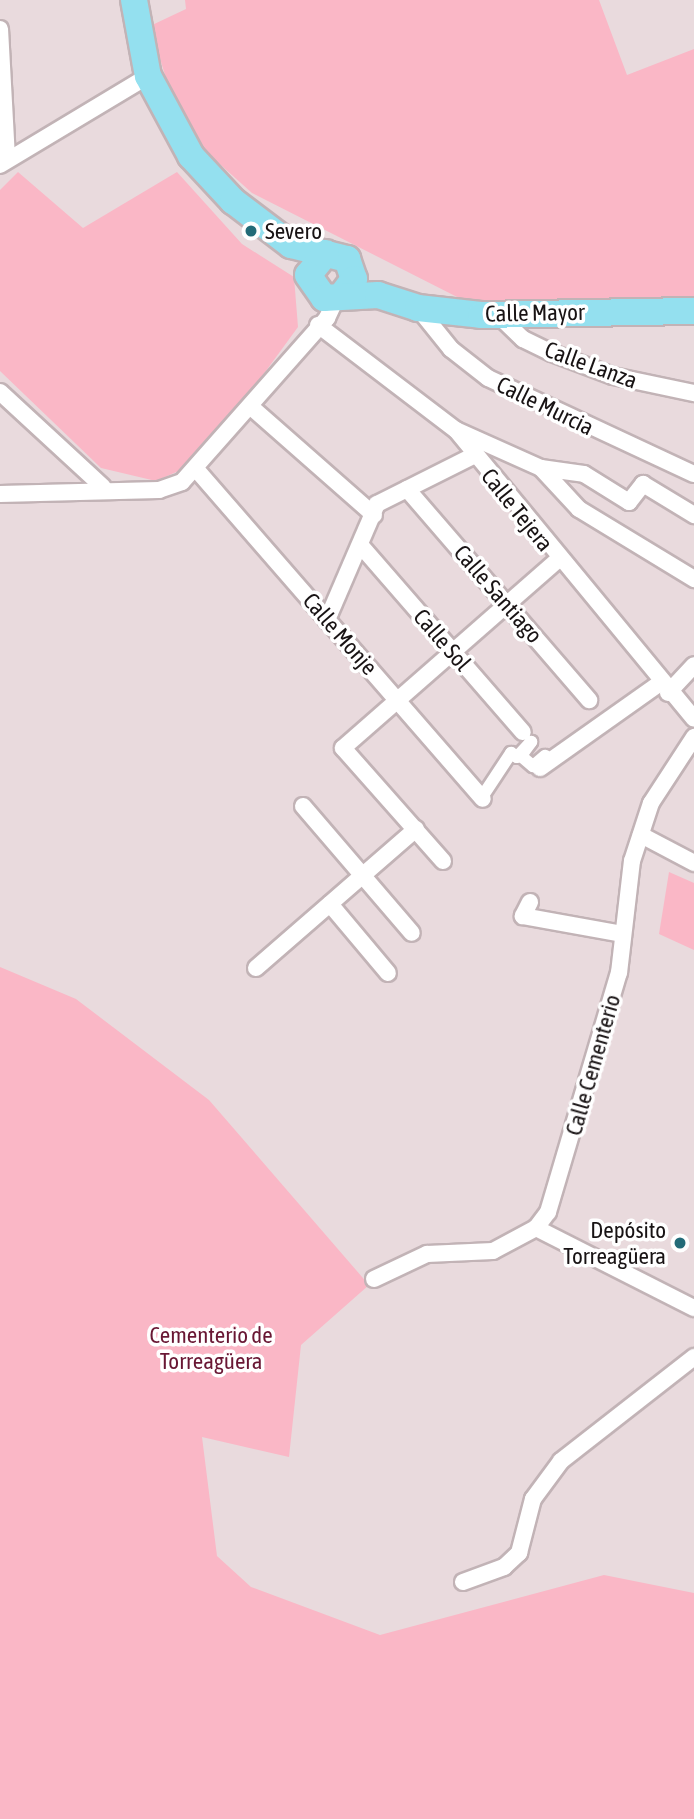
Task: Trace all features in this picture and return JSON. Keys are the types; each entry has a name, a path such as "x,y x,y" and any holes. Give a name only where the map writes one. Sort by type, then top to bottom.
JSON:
{"main road":[{"path":"134,0 148,76 191,156 233,201 291,245 342,256 352,268 352,284 339,297 324,298 309,280 291,245"},
{"path":"309,280 326,253"},
{"name":"Calle Mayor","path":"352,268 378,295"},
{"name":"Calle Mayor","path":"339,297 378,295 418,308 498,315 694,311"}],"street":[{"path":"0,29 3,162 148,76"},
{"path":"309,280 320,323"},
{"path":"0,494 103,487 166,488 196,469 339,297"},
{"name":"Calle Murcia","path":"418,308 451,349 488,378 694,474"},
{"name":"Calle Lanza","path":"498,315 523,339 552,353 612,376 694,393"},
{"name":"Calle Tejera","path":"320,323 456,430 473,456 558,560 664,688 694,719"},
{"path":"0,391 103,487"},
{"path":"250,406 374,515"},
{"path":"456,430 541,468 584,474 629,502 643,484 694,515"},
{"path":"327,620 362,547 377,504 473,456"},
{"path":"541,468 579,509 694,579"},
{"name":"Calle Monje","path":"196,469 482,798"},
{"name":"Calle Santiago","path":"407,489 589,700"},
{"name":"Calle Sol","path":"362,547 523,733"},
{"path":"443,861 343,748 558,560"},
{"path":"540,768 664,688 694,665"},
{"name":"Calle Cementerio","path":"536,1228 562,1174 620,973 622,934 641,835 651,803 694,737"},
{"path":"482,798 511,753 517,757 531,742 521,756 533,766 545,756 540,768"},
{"path":"303,806 412,933"},
{"path":"256,968 416,830"},
{"path":"641,835 694,863"},
{"path":"530,902 523,916 622,934"},
{"path":"330,904 388,973"},
{"path":"374,1279 427,1254 493,1251 536,1228 694,1308"},
{"path":"463,1582 504,1567 519,1553 533,1499 561,1461 694,1357"}],"green space":[{"path":"185,0 599,0 627,75 694,49 694,300 469,303 252,193 203,149 169,88 150,26 186,9"},
{"path":"18,172 83,228 177,172 242,244 294,277 298,327 228,423 183,469 156,481 101,468 0,371 0,190"},
{"path":"669,872 694,883 694,950 659,934"},
{"name":"Cementerio de Torreagüera","path":"0,967 76,999 209,1100 369,1285 301,1345 289,1457 202,1437 217,1556 251,1587 380,1635 604,1575 694,1593 694,1819 0,1819"}],"place":[{"name":"Severo","path":"251,231"},
{"name":"Depósito Torreagüera","path":"680,1243"}]}
